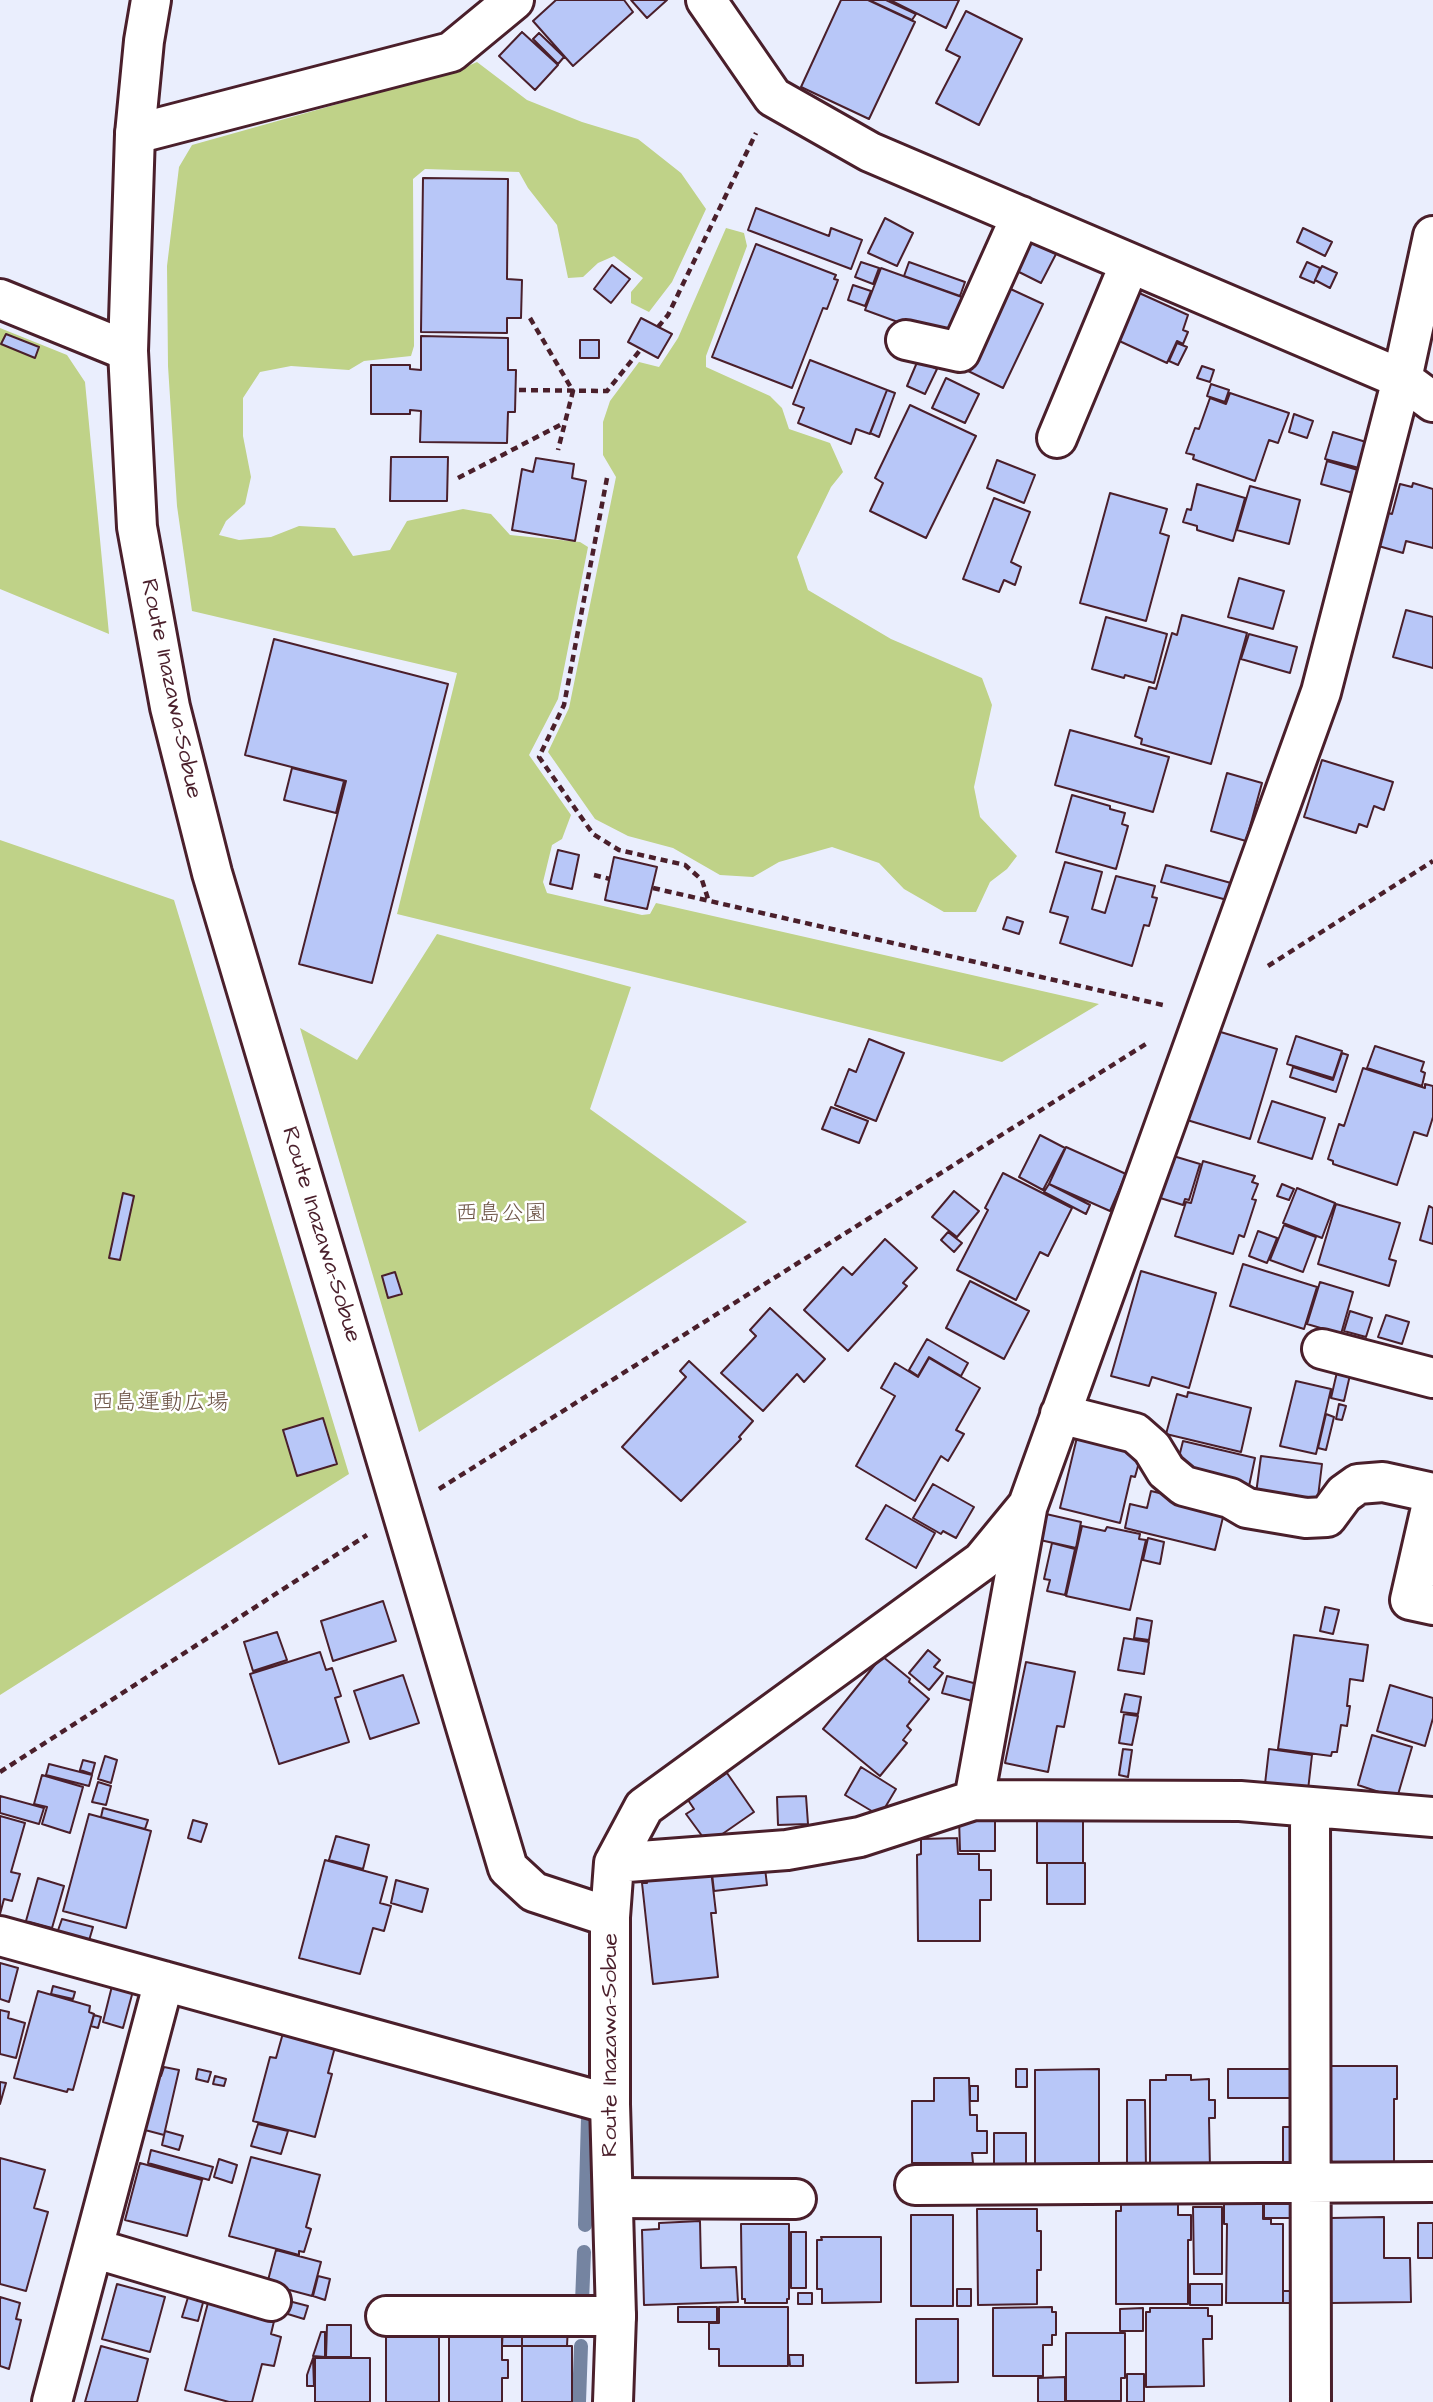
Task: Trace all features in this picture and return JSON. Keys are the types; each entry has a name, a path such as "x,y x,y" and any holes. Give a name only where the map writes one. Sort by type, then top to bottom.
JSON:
{"street":[{"name":"Route Inazawa-Sobue","path":"151,0 135,134 128,351 137,527 170,707 212,873 508,1868 534,1892 610,1917 610,2104 616,2316 613,2402"},
{"path":"135,134 451,51 514,0"},
{"path":"706,0 773,97 870,152 1402,379 1433,402"},
{"path":"906,340 960,352 1021,216"},
{"path":"974,1800 1028,1505 1201,1009 1321,692 1402,379 1433,236"},
{"path":"1057,438 1130,263"},
{"path":"0,299 128,351"},
{"path":"1322,1349 1433,1378"},
{"path":"1060,1414 1135,1433 1152,1448 1166,1471 1184,1486 1230,1498 1247,1508 1306,1518 1327,1517 1344,1494 1358,1484 1383,1482 1433,1493"},
{"path":"1433,1499 1410,1600 1433,1605"},
{"path":"610,1917 614,1863 645,1807 982,1561 1028,1505"},
{"path":"614,1863 787,1850 836,1842 860,1837 974,1800 1240,1801 1433,1817"},
{"path":"1310,1807 1311,2402"},
{"path":"0,1936 610,2104"},
{"path":"52,2402 164,1981"},
{"path":"915,2185 1433,2182"},
{"path":"613,2198 796,2199"},
{"path":"93,2248 271,2301"},
{"path":"386,2316 616,2316"}],"path":[{"path":"659,327 668,315 773,97"},
{"path":"530,318 573,391 558,450"},
{"path":"519,390 607,391 641,349"},
{"path":"457,478 564,423"},
{"path":"607,478 564,705 538,757 593,834 620,850 685,865 702,880 709,902"},
{"path":"1263,969 1433,861"},
{"path":"594,875 610,879"},
{"path":"653,888 1201,1009"},
{"path":"0,1772 403,1512 1201,1009"}],"green space":[{"path":"477,62 527,100 582,122 638,139 681,173 706,209 672,282 649,312 631,303 631,292 643,278 614,256 598,263 583,277 568,278 557,225 519,172 425,169 413,179 414,346 411,356 364,361 349,370 291,366 260,372 243,398 243,436 251,477 245,504 226,521 219,535 239,540 271,537 299,526 335,528 353,556 390,550 407,521 463,509 491,514 510,535 580,542 588,547 558,699 529,755 571,815 562,839 552,845 543,882 547,893 642,915 650,914 656,903 1099,1004 1002,1062 397,914 457,673 192,611 177,506 168,366 167,266 179,167 192,145 459,70"},
{"path":"726,228 744,233 747,246 706,356 706,367 770,396 782,408 789,429 830,443 843,472 831,487 797,557 808,590 891,639 982,678 992,705 974,787 980,817 1017,856 1007,869 990,882 976,912 944,912 904,889 879,863 832,847 779,862 753,877 720,875 673,848 628,836 595,819 548,752 569,708 616,477 603,455 603,422 610,401 639,362 659,367 678,338"},
{"path":"0,328 67,355 85,382 109,634 0,589"},
{"name":"西島運動広場","path":"0,840 174,900 349,1474 0,1695"},
{"name":"西島公園","path":"437,934 631,987 590,1109 747,1222 419,1432 300,1028 357,1060"}],"building":[{"path":"556,0 624,0 633,12 573,66 533,21"},
{"path":"631,0 667,0 647,18"},
{"path":"841,0 868,0 915,22 869,119 801,87"},
{"path":"869,0 886,0 916,14 912,20"},
{"path":"890,0 959,0 946,28"},
{"path":"966,11 1022,39 979,125 936,103 960,57 946,50"},
{"path":"522,32 558,65 535,90 499,56"},
{"path":"539,33 564,57 558,64 533,39"},
{"path":"423,178 508,179 507,279 522,280 521,318 507,318 507,333 421,332"},
{"path":"756,208 829,236 831,228 862,240 851,269 748,230"},
{"path":"885,218 913,233 897,266 868,253"},
{"path":"1303,228 1332,242 1325,256 1297,242"},
{"path":"1022,237 1056,254 1041,283 1007,266"},
{"path":"756,244 836,275 834,279 838,280 827,309 823,308 792,388 712,357"},
{"path":"861,262 879,268 873,284 855,277"},
{"path":"909,262 965,282 960,296 904,276"},
{"path":"1307,262 1320,268 1314,283 1300,277"},
{"path":"612,265 630,279 611,303 594,289"},
{"path":"1322,266 1337,273 1330,288 1315,280"},
{"path":"881,268 970,300 947,340 865,310"},
{"path":"853,285 871,291 865,306 848,300"},
{"path":"1002,285 1043,304 1003,388 962,368"},
{"path":"1137,292 1188,315 1183,330 1188,332 1183,344 1177,341 1167,363 1115,339"},
{"path":"641,318 672,334 658,358 628,342"},
{"path":"6,334 39,347 35,358 1,344"},
{"path":"421,336 508,338 508,370 516,370 515,412 508,412 507,443 420,442 421,411 410,410 410,414 371,414 371,365 410,365 410,369 421,370"},
{"path":"580,340 599,340 599,358 580,358"},
{"path":"1177,343 1187,347 1178,365 1169,361"},
{"path":"810,360 887,390 870,434 856,429 851,444 798,423 804,408 793,404"},
{"path":"918,360 937,369 925,394 907,386"},
{"path":"1202,366 1214,370 1210,382 1197,378"},
{"path":"946,378 979,394 965,423 932,408"},
{"path":"1211,384 1229,390 1225,402 1207,396"},
{"path":"887,390 895,393 879,437 870,433"},
{"path":"1230,393 1289,413 1278,443 1269,440 1255,481 1193,459 1194,455 1186,453 1195,428 1199,429 1210,398 1226,404"},
{"path":"910,405 976,436 926,538 870,511 883,483 875,478"},
{"path":"1294,414 1313,421 1307,438 1289,432"},
{"path":"1333,432 1366,442 1359,468 1325,459"},
{"path":"391,457 448,457 447,501 390,501"},
{"path":"536,458 574,464 572,478 586,481 575,541 512,530 522,469 533,472"},
{"path":"997,460 1035,475 1024,503 987,488"},
{"path":"1327,461 1358,470 1353,493 1321,484"},
{"path":"1413,483 1433,489 1433,548 1406,541 1403,553 1375,545 1384,512 1392,514 1400,484 1412,487"},
{"path":"1197,484 1245,498 1233,541 1197,530 1197,526 1183,522 1187,509 1191,510"},
{"path":"1250,486 1300,500 1289,544 1237,530"},
{"path":"1110,493 1167,509 1160,533 1169,536 1146,621 1080,603"},
{"path":"994,498 1030,512 1011,562 1021,567 1015,585 1004,580 999,592 963,579"},
{"path":"1239,578 1284,591 1273,629 1228,617"},
{"path":"1406,610 1433,617 1433,668 1393,657"},
{"path":"1182,615 1247,633 1211,764 1141,744 1142,739 1135,736 1149,687 1156,689 1172,633 1177,635"},
{"path":"1106,617 1167,634 1154,683 1092,669"},
{"path":"1249,634 1297,647 1290,673 1241,659"},
{"path":"274,639 448,684 372,983 299,964 346,781 245,755"},
{"path":"1070,730 1169,757 1153,812 1055,785"},
{"path":"1322,760 1393,782 1384,810 1374,806 1367,827 1359,824 1356,833 1304,817"},
{"path":"292,768 344,781 336,813 284,800"},
{"path":"1227,773 1262,783 1246,841 1211,831"},
{"path":"1072,795 1125,813 1122,824 1128,826 1116,869 1056,852"},
{"path":"558,850 579,855 572,889 550,884"},
{"path":"614,857 657,867 647,909 605,900"},
{"path":"1065,862 1102,872 1092,909 1105,913 1116,876 1155,886 1152,897 1157,898 1149,926 1144,925 1132,966 1060,943 1068,917 1050,912"},
{"path":"1166,865 1231,883 1227,900 1161,882"},
{"path":"1007,917 1023,922 1019,934 1003,929"},
{"path":"1214,1030 1277,1049 1250,1139 1187,1120"},
{"path":"1296,1036 1342,1051 1333,1078 1287,1064"},
{"path":"869,1039 904,1053 876,1121 835,1105 849,1069 856,1072"},
{"path":"1375,1046 1424,1062 1421,1071 1425,1073 1422,1086 1367,1068"},
{"path":"1342,1053 1348,1055 1336,1092 1290,1077 1293,1067 1333,1080"},
{"path":"1363,1068 1425,1088 1425,1084 1433,1086 1433,1117 1427,1136 1414,1132 1397,1185 1333,1164 1333,1161 1328,1159 1339,1124 1344,1126"},
{"path":"1272,1101 1325,1118 1312,1159 1258,1142"},
{"path":"831,1107 868,1121 859,1143 822,1129"},
{"path":"1040,1135 1065,1148 1043,1190 1019,1177"},
{"path":"1066,1147 1126,1174 1110,1211 1049,1184"},
{"path":"1170,1155 1200,1164 1189,1200 1185,1199 1183,1205 1157,1197"},
{"path":"1203,1161 1255,1176 1252,1182 1258,1184 1252,1199 1256,1200 1244,1237 1239,1235 1233,1254 1175,1236 1186,1202 1191,1203"},
{"path":"1003,1173 1072,1208 1048,1256 1040,1252 1016,1300 957,1270 988,1210 985,1208"},
{"path":"1049,1184 1090,1205 1086,1214 1044,1192"},
{"path":"1282,1184 1294,1189 1289,1200 1277,1196"},
{"path":"1297,1188 1335,1203 1322,1238 1283,1223"},
{"path":"954,1191 979,1211 957,1237 932,1217"},
{"path":"123,1193 134,1196 120,1260 109,1258"},
{"path":"1336,1204 1400,1223 1389,1259 1396,1261 1389,1286 1318,1264"},
{"path":"1429,1206 1433,1208 1433,1244 1420,1240"},
{"path":"1284,1225 1316,1237 1303,1272 1270,1260"},
{"path":"1258,1231 1277,1238 1267,1263 1249,1256"},
{"path":"948,1232 962,1243 954,1252 941,1240"},
{"path":"885,1239 917,1268 903,1283 907,1286 848,1351 804,1310 843,1267 852,1275"},
{"path":"1243,1264 1317,1287 1304,1329 1230,1306"},
{"path":"1141,1271 1216,1293 1189,1388 1152,1377 1149,1386 1111,1376"},
{"path":"395,1272 402,1294 388,1298 382,1276"},
{"path":"970,1281 1029,1311 1004,1359 946,1328"},
{"path":"1320,1282 1353,1292 1341,1334 1307,1324"},
{"path":"770,1308 825,1359 804,1382 797,1374 763,1411 721,1373 756,1336 750,1330"},
{"path":"1350,1311 1372,1318 1366,1337 1344,1331"},
{"path":"1386,1315 1409,1322 1402,1344 1378,1337"},
{"path":"927,1339 968,1363 961,1376 929,1357 918,1376 909,1370"},
{"path":"929,1358 980,1388 956,1430 964,1434 948,1461 941,1456 915,1501 856,1466 895,1396 881,1388 895,1363 918,1377"},
{"path":"689,1361 753,1421 739,1437 741,1439 681,1501 622,1447 686,1377 680,1371"},
{"path":"1337,1372 1350,1375 1344,1401 1331,1398"},
{"path":"1296,1381 1331,1389 1316,1454 1280,1446"},
{"path":"1188,1392 1251,1408 1241,1452 1166,1434 1177,1394 1187,1397"},
{"path":"1339,1404 1346,1406 1342,1420 1336,1419"},
{"path":"1326,1414 1334,1417 1326,1450 1318,1448"},
{"path":"323,1418 337,1464 297,1476 283,1430"},
{"path":"1079,1429 1141,1455 1135,1477 1131,1476 1120,1523 1060,1508"},
{"path":"1183,1441 1255,1458 1248,1491 1177,1465"},
{"path":"1261,1456 1322,1464 1317,1505 1255,1501"},
{"path":"933,1484 974,1507 956,1538 943,1531 941,1534 913,1518"},
{"path":"1151,1491 1225,1509 1215,1550 1125,1528 1130,1504 1147,1508"},
{"path":"886,1505 935,1533 916,1568 866,1539"},
{"path":"1046,1514 1081,1522 1076,1548 1040,1540"},
{"path":"1082,1526 1105,1531 1107,1527 1140,1534 1139,1539 1146,1540 1130,1610 1066,1596"},
{"path":"1148,1538 1164,1542 1160,1564 1143,1560"},
{"path":"1052,1543 1075,1549 1065,1595 1047,1591 1050,1580 1044,1579"},
{"path":"383,1601 396,1641 333,1661 321,1621"},
{"path":"1325,1607 1339,1610 1333,1634 1320,1631"},
{"path":"1137,1618 1152,1621 1149,1640 1134,1638"},
{"path":"277,1632 287,1660 253,1671 244,1642"},
{"path":"1294,1635 1368,1645 1363,1681 1350,1679 1347,1726 1341,1725 1337,1752 1332,1752 1331,1756 1278,1749"},
{"path":"1124,1638 1149,1642 1144,1674 1118,1670"},
{"path":"928,1650 940,1660 934,1667 943,1673 929,1690 909,1673"},
{"path":"320,1652 326,1670 332,1668 341,1696 335,1698 349,1742 279,1764 250,1674"},
{"path":"882,1656 929,1699 907,1726 911,1730 903,1740 907,1743 880,1776 823,1729"},
{"path":"1026,1662 1075,1672 1064,1727 1057,1726 1048,1772 1005,1763"},
{"path":"403,1675 419,1723 370,1739 354,1691"},
{"path":"947,1676 981,1685 976,1702 942,1693"},
{"path":"1390,1685 1433,1698 1433,1718 1425,1746 1377,1731"},
{"path":"1125,1694 1141,1697 1138,1714 1121,1712"},
{"path":"1124,1714 1138,1716 1132,1745 1119,1743"},
{"path":"1372,1735 1412,1747 1397,1798 1358,1785"},
{"path":"1123,1749 1132,1750 1128,1777 1119,1775"},
{"path":"1269,1749 1312,1755 1308,1790 1265,1784"},
{"path":"105,1756 117,1760 111,1783 98,1779"},
{"path":"83,1760 95,1763 92,1774 80,1770"},
{"path":"49,1764 92,1775 89,1786 46,1775"},
{"path":"861,1767 896,1789 880,1816 845,1795"},
{"path":"727,1773 754,1812 708,1844 686,1814 694,1809 688,1800"},
{"path":"42,1775 83,1787 70,1833 42,1824 47,1807 34,1804"},
{"path":"98,1782 111,1786 106,1805 92,1802"},
{"path":"0,1796 44,1808 39,1824 0,1813"},
{"path":"806,1796 808,1824 778,1825 777,1797"},
{"path":"103,1808 148,1820 145,1829 101,1817"},
{"path":"1037,1811 1083,1811 1083,1863 1037,1863"},
{"path":"89,1814 151,1831 126,1928 63,1911"},
{"path":"0,1816 25,1823 11,1872 20,1874 12,1901 4,1899 0,1914"},
{"path":"959,1818 995,1818 995,1851 960,1851"},
{"path":"193,1820 207,1824 201,1842 188,1838"},
{"path":"336,1836 369,1845 363,1869 329,1860"},
{"path":"957,1838 958,1854 979,1854 979,1870 991,1870 991,1900 980,1900 980,1941 918,1941 917,1855 921,1854 921,1839"},
{"path":"325,1860 387,1877 380,1903 391,1906 384,1931 373,1928 360,1974 299,1958"},
{"path":"764,1860 767,1885 714,1891 711,1865"},
{"path":"1047,1863 1085,1863 1085,1904 1047,1904"},
{"path":"711,1870 716,1913 711,1913 718,1977 653,1984 642,1883 647,1883 647,1877"},
{"path":"38,1878 64,1886 52,1928 26,1921"},
{"path":"396,1880 428,1889 422,1912 391,1903"},
{"path":"62,1919 93,1927 88,1944 56,1936"},
{"path":"0,1963 18,1968 9,2002 0,1999"},
{"path":"53,1986 75,1992 73,1999 51,1994"},
{"path":"112,1986 133,1991 123,2028 103,2022"},
{"path":"38,1991 90,2006 89,2012 94,2014 73,2090 68,2089 67,2092 14,2078"},
{"path":"0,2010 9,2012 8,2018 25,2023 16,2058 0,2054"},
{"path":"94,2015 101,2017 98,2028 91,2026"},
{"path":"283,2033 335,2047 328,2073 332,2074 315,2137 253,2121 270,2057 276,2058"},
{"path":"1328,2066 1397,2066 1394,2166 1328,2166"},
{"path":"164,2067 179,2070 164,2135 145,2130 159,2076"},
{"path":"198,2069 211,2072 208,2082 196,2079"},
{"path":"1016,2069 1027,2069 1027,2087 1016,2087"},
{"path":"1099,2069 1099,2164 1035,2165 1035,2070"},
{"path":"1228,2069 1290,2069 1290,2098 1228,2098"},
{"path":"1166,2075 1191,2075 1191,2080 1209,2079 1209,2100 1215,2100 1215,2118 1209,2118 1210,2169 1193,2169 1193,2163 1150,2164 1150,2080 1166,2080"},
{"path":"215,2076 226,2079 224,2086 213,2084"},
{"path":"934,2078 969,2078 970,2115 977,2115 977,2131 987,2131 987,2153 972,2153 973,2163 912,2163 912,2101 934,2101"},
{"path":"0,2082 6,2083 0,2104"},
{"path":"970,2086 978,2086 978,2101 970,2101"},
{"path":"1127,2100 1145,2100 1146,2169 1127,2169"},
{"path":"258,2124 288,2131 281,2154 251,2146"},
{"path":"1283,2127 1295,2127 1295,2166 1283,2166"},
{"path":"165,2131 183,2136 179,2150 162,2145"},
{"path":"994,2133 1026,2133 1026,2166 994,2166"},
{"path":"151,2150 213,2167 209,2180 148,2163"},
{"path":"251,2157 320,2175 306,2227 311,2229 304,2252 299,2251 299,2255 229,2236"},
{"path":"0,2158 45,2170 34,2208 48,2212 26,2291 0,2284"},
{"path":"219,2159 237,2165 232,2183 214,2177"},
{"path":"140,2163 202,2180 187,2236 125,2220"},
{"path":"1224,2199 1263,2199 1263,2219 1271,2219 1271,2224 1283,2224 1283,2303 1226,2303 1227,2224 1224,2224"},
{"path":"1264,2199 1287,2199 1296,2207 1296,2218 1264,2218"},
{"path":"1121,2200 1178,2200 1178,2215 1191,2215 1191,2240 1188,2240 1188,2304 1116,2304 1116,2211 1121,2211"},
{"path":"1193,2207 1222,2207 1222,2274 1194,2274"},
{"path":"977,2209 1037,2209 1037,2231 1041,2231 1041,2270 1037,2270 1037,2304 978,2305"},
{"path":"911,2215 953,2215 953,2306 911,2306"},
{"path":"1384,2217 1384,2258 1410,2258 1411,2302 1331,2303 1331,2218"},
{"path":"700,2221 701,2268 736,2267 738,2302 644,2305 642,2230 659,2229 659,2223"},
{"path":"1418,2223 1433,2223 1433,2258 1418,2258"},
{"path":"741,2224 789,2224 787,2303 745,2303 745,2299 742,2299"},
{"path":"791,2232 806,2232 806,2288 791,2288"},
{"path":"821,2237 881,2237 881,2302 822,2303 822,2289 817,2289 817,2240 822,2240"},
{"path":"276,2250 321,2262 312,2296 267,2284"},
{"path":"318,2276 330,2279 325,2300 313,2296"},
{"path":"117,2284 165,2297 150,2352 102,2339"},
{"path":"1190,2284 1222,2284 1222,2305 1190,2305"},
{"path":"957,2289 971,2289 971,2306 957,2306"},
{"path":"1283,2291 1296,2291 1296,2303 1283,2303"},
{"path":"798,2293 812,2293 812,2304 798,2304"},
{"path":"189,2294 204,2299 198,2321 182,2317"},
{"path":"0,2297 20,2303 16,2319 21,2320 9,2369 0,2366"},
{"path":"209,2299 275,2317 271,2334 281,2337 274,2366 262,2364 252,2402 229,2402 185,2390"},
{"path":"281,2299 308,2306 304,2319 278,2311"},
{"path":"678,2307 717,2307 717,2322 678,2322"},
{"path":"719,2307 788,2307 788,2366 719,2366 719,2349 709,2349 709,2323 719,2323"},
{"path":"1052,2307 1052,2312 1056,2312 1056,2335 1052,2335 1052,2345 1043,2345 1043,2376 993,2376 993,2308"},
{"path":"1143,2308 1143,2331 1120,2331 1120,2309"},
{"path":"1150,2308 1208,2308 1208,2316 1212,2316 1212,2339 1203,2339 1204,2386 1146,2387 1146,2312 1150,2312"},
{"path":"916,2319 958,2319 958,2382 916,2383"},
{"path":"522,2324 568,2325 567,2346 522,2346"},
{"path":"327,2325 351,2325 351,2357 326,2357"},
{"path":"503,2325 522,2325 522,2346 502,2346"},
{"path":"386,2326 439,2327 439,2402 386,2402"},
{"path":"321,2332 325,2332 325,2357 313,2356"},
{"path":"1066,2333 1125,2333 1125,2378 1121,2378 1121,2401 1066,2401"},
{"path":"449,2337 502,2337 502,2360 508,2360 508,2378 502,2378 502,2402 449,2402"},
{"path":"101,2346 148,2359 137,2402 85,2402"},
{"path":"522,2346 572,2346 572,2402 522,2402"},
{"path":"789,2355 803,2355 803,2366 790,2366"},
{"path":"313,2358 314,2386 307,2386 307,2375"},
{"path":"315,2358 370,2358 370,2402 315,2402"},
{"path":"1127,2374 1144,2374 1144,2402 1127,2402"},
{"path":"1065,2377 1065,2402 1038,2402 1038,2378"}],"waterway":[{"path":"585,2225 588,2118"},
{"path":"582,2302 584,2252"},
{"path":"579,2402 581,2346"}]}
